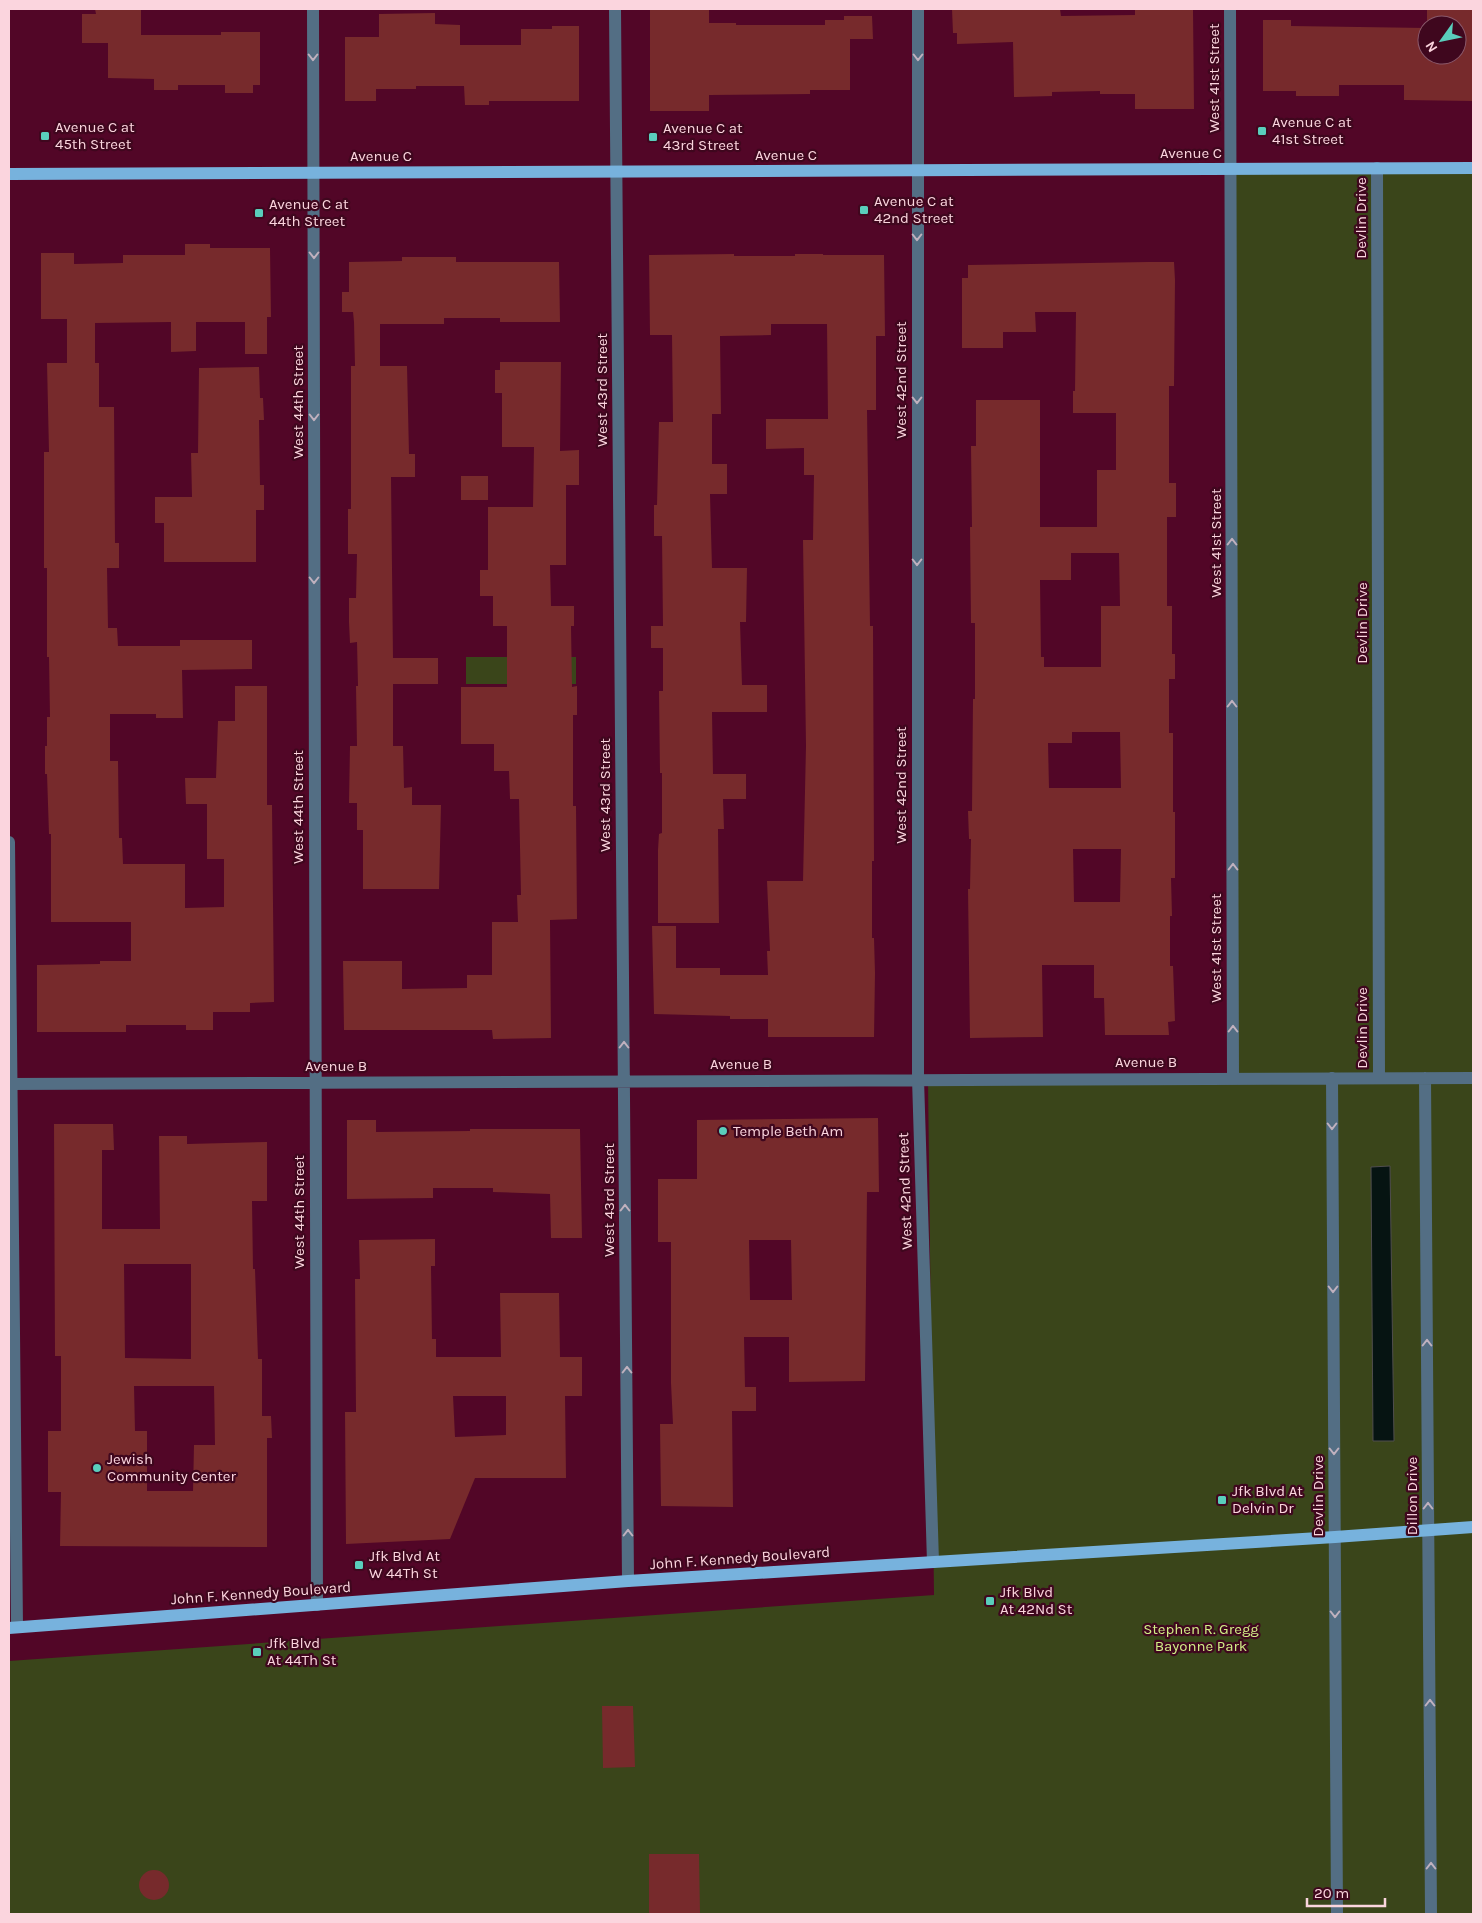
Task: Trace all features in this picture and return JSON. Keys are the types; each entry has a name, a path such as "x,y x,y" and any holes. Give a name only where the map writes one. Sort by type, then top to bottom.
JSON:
{"main road":[{"name":"Avenue C","path":"9,174 1473,168"},
{"name":"John F. Kennedy Boulevard","path":"13,1627 628,1582 1335,1537 1473,1526"}],"street":[{"name":"West 44th Street","path":"313,9 317,1605"},
{"name":"West 43rd Street","path":"615,9 628,1582"},
{"name":"West 42nd Street","path":"918,9 918,1079 933,1562"},
{"name":"West 41st Street","path":"1230,9 1233,1078"},
{"name":"Devlin Drive","path":"1377,168 1379,1078"},
{"path":"9,842 13,1627"},
{"name":"Devlin Drive","path":"1332,1078 1337,1914"},
{"name":"Dillon Drive","path":"1425,1078 1431,1914"},
{"name":"Avenue B","path":"10,1084 1473,1078"}],"green space":[{"name":"Stephen R. Gregg Bayonne Park","path":"1473,168 1473,1914 9,1914 9,1661 934,1595 928,1079 1232,1079 1231,169"},
{"path":"466,657 576,657 576,684 466,684"}],"shaded area":[{"path":"1390,1166 1394,1441 1373,1441 1371,1167"}],"building":[{"path":"95,9 141,9 141,35 221,35 221,32 260,32 260,85 253,85 253,93 225,93 225,85 178,85 178,90 154,90 154,79 108,78 108,43 82,43 82,14 96,14"},
{"path":"650,9 709,9 709,23 736,23 736,25 825,25 825,20 844,20 844,16 872,16 873,39 850,39 850,90 810,90 810,94 709,95 709,111 650,111"},
{"path":"952,9 1060,9 1061,16 1135,15 1135,9 1193,9 1194,109 1135,109 1135,94 1100,94 1100,91 1052,92 1052,96 1014,97 1013,42 957,44 957,33 953,33"},
{"path":"1427,9 1473,9 1473,101 1404,100 1404,85 1339,85 1339,96 1296,96 1296,91 1263,91 1263,20 1291,20 1291,26 1417,28 1417,65 1467,65 1467,15 1427,15"},
{"path":"435,13 435,24 460,25 460,45 521,45 521,29 552,29 552,26 579,26 579,101 489,101 489,105 465,105 464,86 416,86 416,89 376,89 376,101 345,101 345,37 379,37 379,14"},
{"path":"185,244 210,244 210,248 270,248 271,317 267,317 267,354 245,354 245,322 196,322 196,351 171,352 171,322 95,323 95,363 99,363 99,407 114,407 115,543 119,543 119,568 107,568 108,628 117,628 118,646 180,646 180,640 252,640 252,669 182,670 183,718 156,718 156,714 110,714 110,761 118,761 119,838 122,838 123,864 185,864 185,908 224,907 224,859 207,859 207,804 186,804 185,778 216,778 218,721 235,721 235,686 267,686 267,805 272,805 274,1002 250,1003 250,1012 213,1012 213,1030 186,1030 186,1025 126,1025 126,1032 37,1032 37,965 100,964 100,961 131,961 131,922 51,922 51,834 49,834 47,774 45,774 47,717 50,717 49,657 47,657 47,568 44,568 44,452 49,452 47,363 67,363 67,319 41,319 41,253 74,253 74,264 123,263 123,255 185,255"},
{"path":"734,254 734,256 795,256 795,254 884,255 885,336 876,336 876,410 867,410 870,626 873,626 874,861 872,861 872,938 874,938 875,973 874,1037 768,1037 768,1019 730,1019 730,1016 654,1014 652,926 676,926 676,968 720,968 720,975 768,975 767,951 770,951 767,881 803,881 806,746 803,540 813,540 814,475 804,475 804,448 766,449 766,419 828,419 827,324 771,324 771,335 720,336 721,414 712,414 712,464 727,464 727,494 710,494 712,568 747,568 746,622 740,622 742,685 767,685 767,712 712,712 713,774 746,774 746,799 723,799 724,829 718,829 719,923 658,923 658,850 659,834 662,833 659,691 663,691 663,648 651,648 651,626 663,626 662,536 654,536 654,505 657,505 659,422 673,422 672,335 650,335 649,255"},
{"path":"402,257 456,257 456,262 559,262 560,322 500,322 500,318 444,318 444,324 380,324 380,366 407,366 409,454 415,454 415,477 391,477 393,658 438,658 438,684 393,684 393,746 403,746 404,788 412,787 412,805 441,805 439,889 363,889 363,830 357,830 357,803 349,803 350,746 357,746 356,686 358,686 357,642 350,643 349,622 349,598 356,598 357,554 348,554 348,509 351,509 351,366 355,366 353,312 342,312 342,292 349,292 349,262 402,261"},
{"path":"1174,262 1174,386 1169,386 1169,483 1176,483 1176,517 1167,517 1167,606 1172,606 1172,654 1175,654 1175,679 1169,679 1169,733 1173,733 1173,812 1175,812 1175,878 1171,878 1170,966 1173,966 1175,1021 1168,1022 1169,1035 1105,1035 1104,998 1094,998 1094,965 1042,965 1043,1037 970,1038 968,889 970,889 971,839 969,839 968,811 972,811 975,623 971,623 970,527 972,527 971,446 976,446 976,400 1040,400 1040,527 1097,527 1097,470 1116,470 1116,413 1073,413 1076,312 1035,312 1036,332 1003,332 1003,348 962,348 962,278 968,278 968,265","holes":["1071,553 1119,553 1120,606 1101,606 1101,667 1044,667 1044,657 1041,657 1040,580 1071,580","1072,732 1120,732 1121,788 1049,788 1048,743 1072,743","1073,849 1121,849 1120,902 1074,902"]},
{"path":"500,362 561,362 560,451 579,450 579,485 566,485 566,565 550,565 551,606 574,606 574,626 571,626 572,687 577,686 577,715 573,715 573,806 576,806 577,919 550,920 551,1038 493,1039 492,1030 344,1030 343,961 402,961 402,989 467,988 467,975 492,975 492,922 518,922 517,895 521,895 519,799 510,799 509,771 494,771 494,744 461,744 461,687 507,687 507,626 493,626 493,596 480,596 480,570 488,570 488,507 533,507 534,447 502,447 502,393 495,393 495,370 500,370"},
{"path":"259,367 260,398 263,398 264,420 259,420 260,485 264,485 264,510 256,510 256,562 164,562 164,523 155,523 155,497 192,497 191,453 198,453 199,368"},
{"path":"461,476 488,476 488,500 461,500"},
{"path":"878,1118 879,1192 867,1192 865,1381 789,1382 789,1337 744,1337 745,1387 756,1387 756,1411 732,1411 733,1507 661,1506 660,1424 673,1424 671,1383 671,1242 658,1242 658,1179 697,1179 697,1120","holes":["749,1240 791,1240 792,1300 750,1300"]},
{"path":"347,1120 376,1120 376,1132 470,1131 470,1129 580,1129 582,1238 551,1238 550,1194 493,1192 493,1188 433,1188 433,1198 347,1199"},
{"path":"54,1124 113,1124 114,1150 102,1150 102,1229 160,1229 159,1136 187,1136 187,1144 267,1142 267,1201 252,1201 253,1269 255,1269 258,1359 262,1359 262,1416 271,1416 272,1438 267,1438 267,1547 60,1546 61,1492 48,1492 48,1431 61,1431 61,1356 55,1356","holes":["124,1264 191,1264 191,1359 125,1358","134,1386 214,1386 215,1445 194,1445 193,1491 147,1491 147,1431 135,1431"]},
{"path":"435,1239 435,1266 431,1266 432,1339 436,1339 436,1357 501,1357 500,1293 559,1293 560,1357 582,1357 582,1396 565,1396 566,1478 475,1478 450,1539 346,1544 345,1412 356,1412 355,1279 360,1279 359,1240","holes":["453,1396 506,1396 506,1435 455,1437"]},
{"path":"602,1706 633,1706 635,1767 603,1768"},
{"path":"649,1854 699,1854 700,1914 649,1914"},
{"path":"154,1870 165,1874 169,1885 165,1896 154,1900 143,1896 139,1885 143,1874"}],"place":[{"name":"Avenue C at 41st Street","path":"1262,131"},
{"name":"Avenue C at 45th Street","path":"45,136"},
{"name":"Avenue C at 43rd Street","path":"653,137"},
{"name":"Avenue C at 42nd Street","path":"864,210"},
{"name":"Avenue C at 44th Street","path":"259,213"},
{"name":"Temple Beth Am","path":"723,1131"},
{"name":"Jewish Community Center","path":"97,1468"},
{"name":"Jfk Blvd At Delvin Dr","path":"1222,1500"},
{"name":"Jfk Blvd At W 44Th St","path":"359,1565"},
{"name":"Jfk Blvd At 42Nd St","path":"990,1601"},
{"name":"Jfk Blvd At 44Th St","path":"257,1652"}]}
